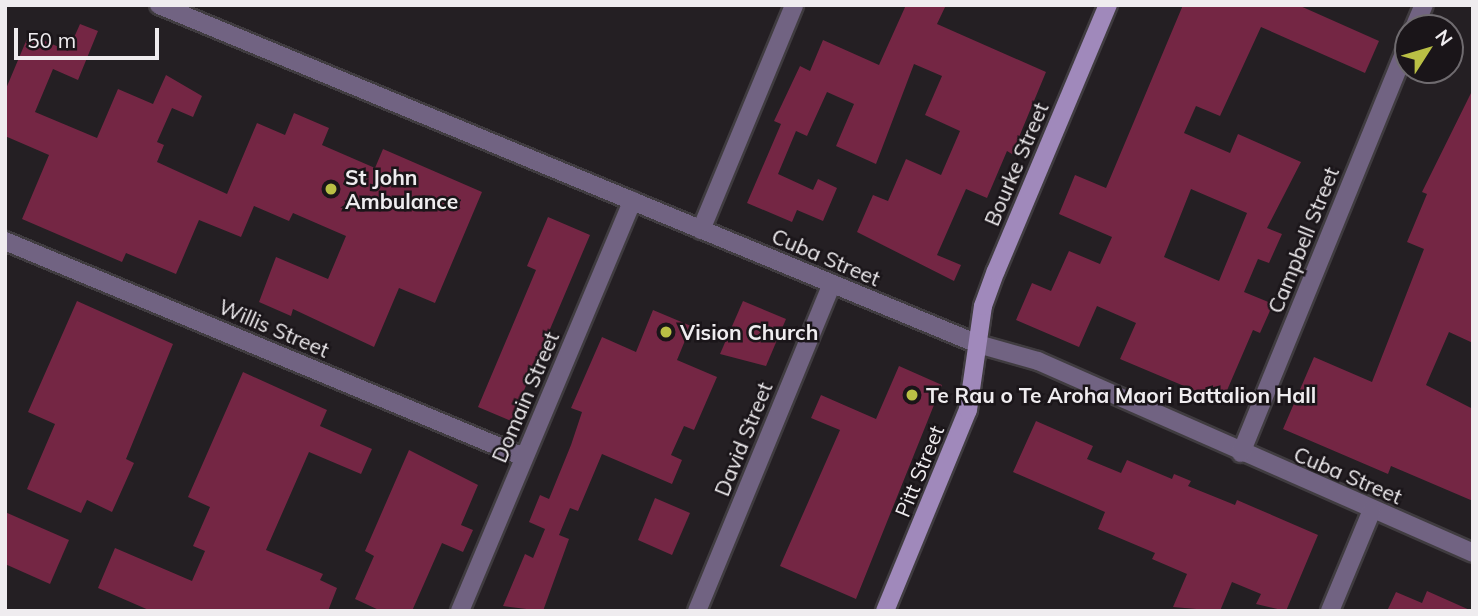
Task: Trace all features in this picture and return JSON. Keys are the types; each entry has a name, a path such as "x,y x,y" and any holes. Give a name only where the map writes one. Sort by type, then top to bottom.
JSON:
{"main road":[{"name":"Bourke Street","path":"978,344 983,306 996,271 1108,5"},
{"name":"Pitt Street","path":"885,611 964,421 974,387 978,344"}],"street":[{"name":"Cuba Street","path":"159,5 978,344 1029,357 1241,453 1473,553"},
{"path":"701,230 794,5"},
{"name":"Campbell Street","path":"1241,453 1394,77"},
{"name":"Domain Street","path":"460,611 632,201"},
{"name":"Willis Street","path":"5,241 524,457"},
{"name":"David Street","path":"697,611 832,284"},
{"path":"1330,611 1372,510"}],"building":[{"path":"906,5 946,5 937,24 1046,72 1012,154 1007,151 987,198 966,189 937,255 961,265 954,281 857,232 873,195 888,201 906,159 941,175 960,131 925,115 942,76 914,64 876,164 836,146 854,104 827,92 807,136 796,131 778,174 813,190 818,179 837,188 823,221 797,210 792,222 747,203 781,124 774,121 800,66 810,71 823,40 879,65"},
{"path":"1183,5 1298,5 1379,41 1365,73 1261,27 1220,116 1196,106 1184,133 1230,153 1238,134 1301,162 1267,228 1282,234 1269,263 1258,259 1244,292 1273,304 1260,333 1253,330 1222,402 1120,359 1136,323 1097,306 1079,347 1016,320 1032,283 1051,291 1069,251 1100,264 1112,237 1059,214 1075,175 1106,188","holes":["1191,189 1247,213 1219,281 1164,257"]},
{"path":"80,24 98,31 78,80 53,69 35,112 97,138 118,89 153,104 166,75 202,96 193,117 172,108 157,142 164,145 157,162 227,194 257,123 285,135 294,113 329,128 322,145 375,168 383,149 482,192 435,303 399,288 374,347 293,309 291,316 259,302 276,257 328,279 346,236 293,213 289,221 254,206 241,237 199,220 176,274 126,253 122,262 22,219 49,155 5,136 5,91 29,34 68,51"},
{"path":"1473,89 1473,343 1449,332 1426,385 1473,409 1473,501 1391,466 1388,474 1283,429 1314,357 1372,382 1424,249 1407,242 1427,194 1422,192"},
{"path":"548,217 590,235 511,421 478,407 536,270 527,266"},
{"path":"77,301 173,344 126,459 134,463 112,512 87,500 81,513 27,489 55,424 28,412"},
{"path":"743,301 786,319 766,366 720,354"},
{"path":"653,310 691,326 677,360 717,377 694,430 684,426 671,455 682,460 672,484 602,454 578,511 570,508 559,535 569,539 543,611 503,606 525,554 533,558 545,529 529,522 540,495 549,499 571,445 582,412 571,408 602,337 636,352"},
{"path":"899,366 942,385 856,599 780,566 840,430 811,418 821,395 876,419"},
{"path":"243,372 327,410 320,426 372,449 361,474 309,452 266,550 323,574 320,580 337,588 328,611 151,611 98,588 115,548 192,581 205,551 193,546 210,507 188,497"},
{"path":"1036,421 1093,446 1087,459 1121,473 1127,460 1172,479 1174,474 1191,481 1188,486 1235,505 1237,500 1318,535 1286,611 1256,604 1261,594 1232,582 1220,611 1173,607 1187,574 1152,559 1155,553 1098,529 1105,512 1013,472"},
{"path":"409,450 478,485 461,525 473,530 463,552 442,543 412,611 381,611 355,599 374,556 365,551"},
{"path":"655,498 690,513 672,555 638,540"},
{"path":"5,512 69,540 50,584 5,564"},
{"path":"1427,591 1472,611 1387,611 1396,592 1422,603"}],"place":[{"name":"St John Ambulance","path":"331,189"},
{"name":"Vision Church","path":"666,332"},
{"name":"Te Rau o Te Aroha Maori Battalion Hall","path":"912,395"}]}
